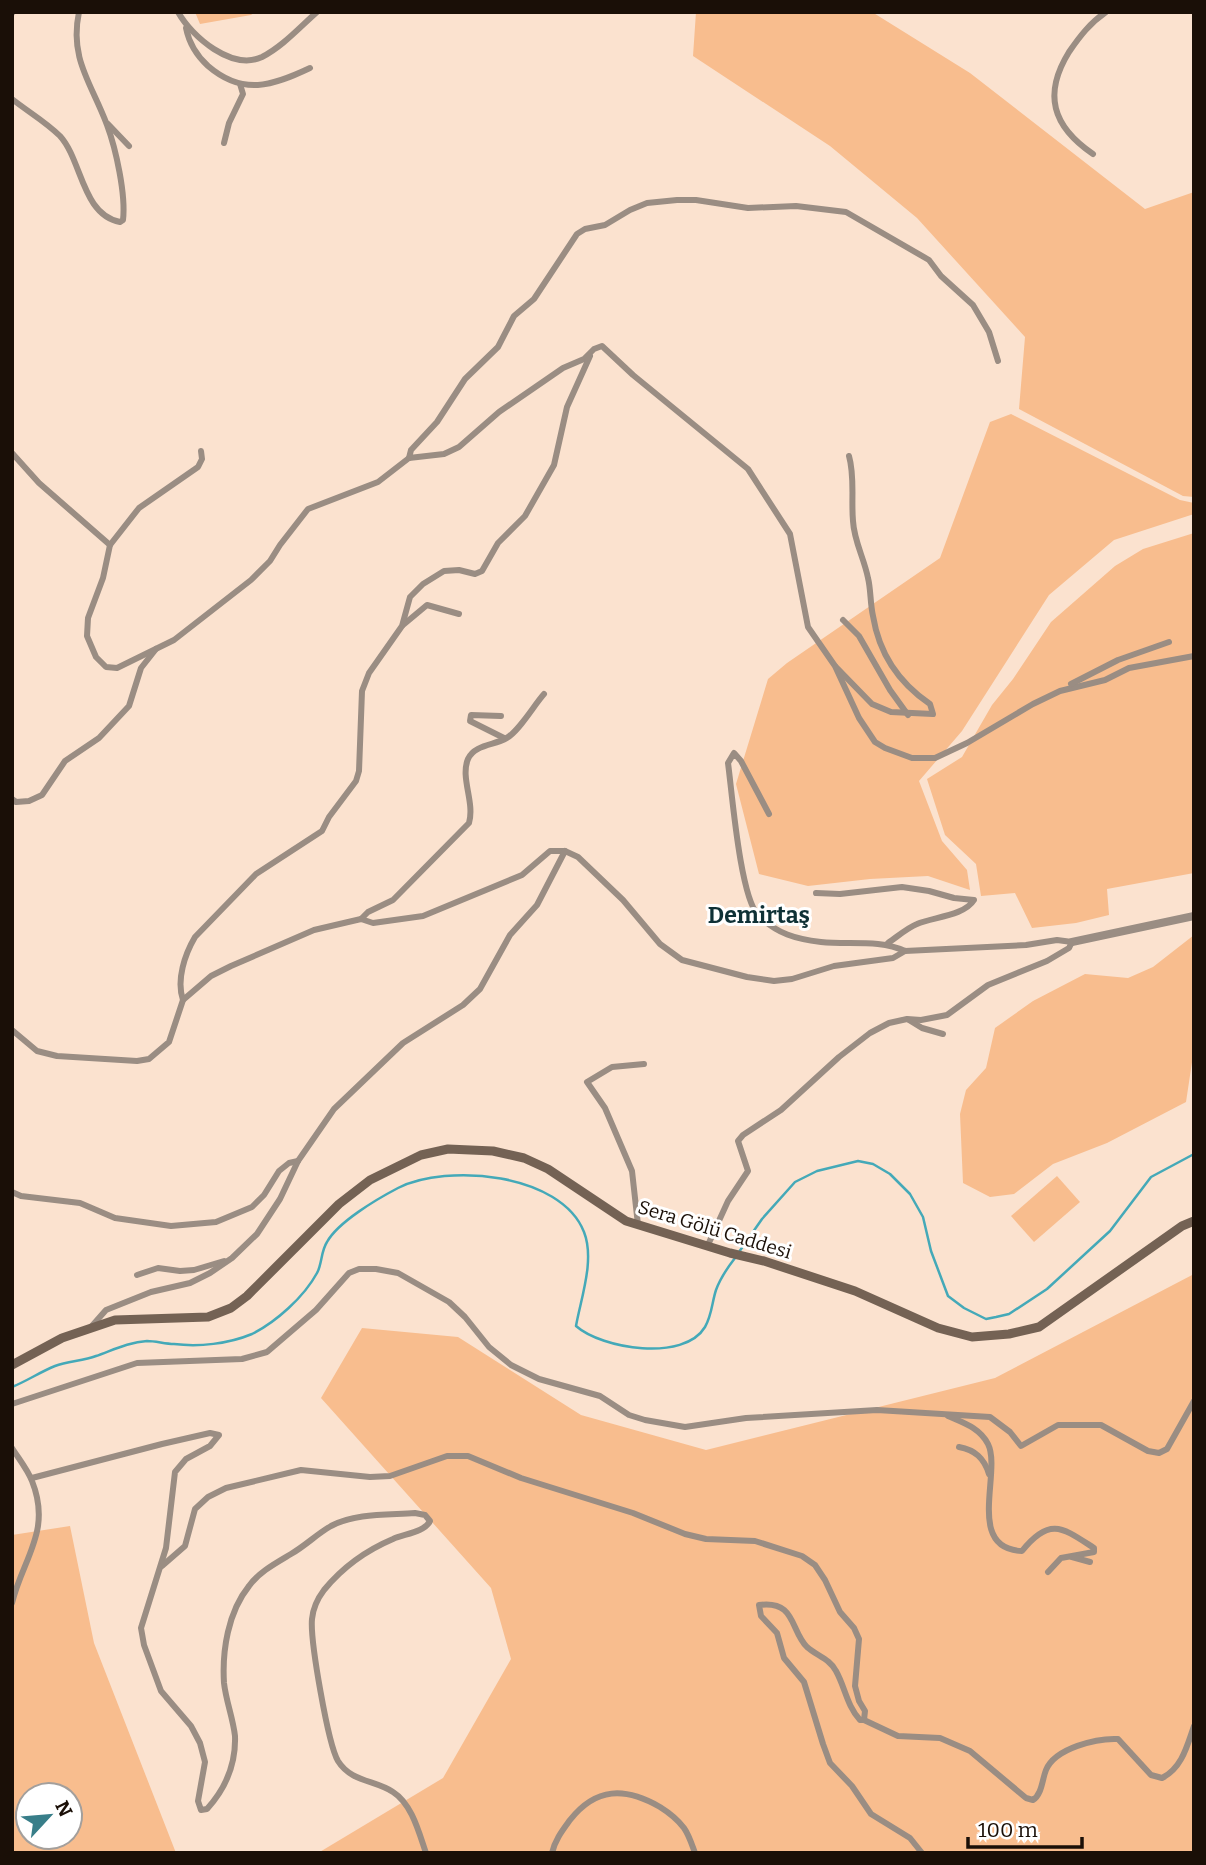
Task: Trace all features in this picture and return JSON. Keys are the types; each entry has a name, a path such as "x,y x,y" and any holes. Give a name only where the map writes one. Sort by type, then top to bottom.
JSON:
{"main road":[{"name":"Sera Gölü Caddesi","path":"12,1365 62,1338 115,1320 208,1317 220,1313 247,1296 339,1203 370,1180 421,1155 448,1149 493,1151 524,1158 548,1169 626,1221 855,1291 939,1328 972,1337 1009,1334 1039,1327 1182,1226 1194,1221"}],"street":[{"path":"12,99 60,136 74,160 90,199 113,221 124,220 116,150 107,122 81,68 76,42 79,12"},
{"path":"178,12 186,26 201,41 219,52 245,61 262,57 317,12"},
{"path":"1093,154 1068,132 1058,114 1053,93 1057,73 1074,46 1086,28 1106,12"},
{"path":"186,26 188,37 204,62 229,82 250,86 282,80 310,68"},
{"path":"224,143 229,123 243,94 240,85"},
{"path":"107,122 129,146"},
{"path":"409,458 411,450 437,422 465,379 498,346 514,316 534,299 576,234 585,229 606,225 647,203 696,200 748,208 796,206 846,212 929,260 941,276 973,305 989,332 998,361"},
{"path":"201,451 202,459 198,467 139,508 110,545 103,578 88,618 87,636 96,657 106,667 117,668 174,640 251,580 270,561 279,544 308,509 378,482 409,458 444,454 459,447 499,412 563,368 584,359 594,349 602,346 633,375 748,469 790,534 808,627 835,666 859,718 875,742 885,748 912,758 935,758 1108,664 1169,642"},
{"path":"402,626 410,597 423,584 444,571 459,570 475,574 482,571 498,543 525,516 554,466 567,407 594,349"},
{"path":"12,453 39,483 110,545"},
{"path":"835,666 844,672 872,704 908,715 933,714 930,704 912,692 892,667 878,638 868,574 854,531 852,467 849,456"},
{"path":"183,1000 179,989 188,949 195,937 256,874 321,831 356,781 359,771 362,691 369,673 402,626 427,605 459,614"},
{"path":"844,620 859,636 890,690 908,715"},
{"path":"12,799 16,802 29,801 43,795 65,761 99,738 129,706 141,668 158,648"},
{"path":"1060,691 1105,680 1129,668 1194,656"},
{"path":"361,919 368,912 393,900 469,823 472,811 467,760 473,751 506,739 544,694"},
{"path":"501,716 471,715 470,721 506,739"},
{"path":"769,814 734,753 728,763 736,834 749,898 756,913 779,932 796,939 847,944 888,943 905,951"},
{"path":"12,1030 37,1051 57,1056 137,1061 149,1059 169,1042 183,1000 211,976 314,930 361,919 373,923 423,916 522,875 551,850 565,851 578,857 623,900 660,944 682,960 747,977 774,981 792,979 834,966 893,958 905,951 1057,940 1072,942 1194,916"},
{"path":"90,1328 106,1310 151,1292 190,1283 232,1258 257,1234 280,1199 298,1161 334,1109 403,1044 463,1005 480,989 510,935 537,905 565,851"},
{"path":"816,894 902,887 974,900 971,905 957,911 914,924 888,943"},
{"path":"707,1247 728,1200 748,1171 738,1141 781,1110 839,1057 870,1033 889,1023 947,1015 989,985 1047,961 1069,948 1072,942"},
{"path":"907,1019 922,1028 943,1034"},
{"path":"638,1225 632,1171 605,1108 587,1082 612,1067 644,1064"},
{"path":"12,1192 21,1196 80,1203 115,1218 171,1226 216,1222 252,1207 264,1195 279,1171 289,1163 298,1161"},
{"path":"137,1275 158,1268 180,1271 194,1269 232,1258"},
{"path":"12,1404 137,1363 242,1359 267,1352 316,1310 349,1273 359,1269 398,1273 449,1302 489,1347 511,1365 539,1379 600,1396 629,1415 685,1427 800,1413 877,1410 990,1417 1010,1432 1021,1446 1058,1425 1101,1425 1148,1451 1159,1453 1167,1449 1194,1401"},
{"path":"944,1414 977,1430 989,1445 992,1465 987,1502 995,1536 1003,1546 1012,1551 1022,1551 1048,1529 1063,1528 1094,1548 1095,1551 1061,1558 1048,1572"},
{"path":"32,1478 162,1444 210,1433 219,1435 210,1446 186,1459 175,1472 170,1523 161,1567 141,1628 144,1645 161,1691 201,1742 205,1762 198,1801 201,1810 207,1809 226,1783 233,1763 234,1735 224,1685 224,1655 235,1611 250,1584 271,1566 344,1520 415,1513 425,1515 430,1521 426,1528 394,1538 371,1550 324,1590 315,1604 312,1630 328,1731 338,1761 354,1777 386,1788 402,1800 426,1853"},
{"path":"959,1447 978,1455 990,1475"},
{"path":"12,1448 32,1478 39,1507 39,1532 15,1590 12,1604"},
{"path":"161,1567 185,1546 195,1509 208,1497 226,1488 301,1470 370,1478 390,1476 447,1456 468,1456 553,1489 633,1513 685,1534 706,1539 755,1541 802,1556 815,1565 840,1612 854,1628 859,1639 855,1686 864,1711 864,1720"},
{"path":"1070,1556 1090,1562"},
{"path":"922,1853 910,1838 871,1814 852,1786 830,1763 804,1682 783,1658 777,1633 761,1616 759,1605 767,1604 782,1609 792,1616 797,1632 807,1647 831,1663 837,1672 855,1714 898,1736 940,1738 971,1751 1026,1798 1033,1800 1038,1796 1048,1766 1060,1754 1100,1738 1118,1739 1151,1775 1162,1778 1172,1773 1184,1755 1194,1726"},
{"path":"552,1853 558,1835 582,1805 618,1792 641,1797 667,1812 685,1828 695,1853"}],"shaded area":[{"path":"195,12 255,12 200,24"},
{"path":"696,12 872,12 970,73 1145,209 1194,192 1194,497 1183,496 1019,409 1025,337 917,218 830,146 693,56"},
{"path":"1011,414 1180,500 1194,503 1194,514 1114,540 1049,595 962,731 919,781 942,841 967,870 970,890 928,876 808,886 759,874 736,784 768,679 787,663 940,558 990,422"},
{"path":"1194,533 1194,873 1107,889 1109,915 1076,923 1032,928 1015,893 981,896 976,864 945,835 927,779 962,757 992,705 1051,622 1115,566 1143,549"},
{"path":"1194,935 1194,1049 1186,1102 1107,1143 1053,1164 1014,1194 990,1197 963,1183 960,1114 966,1090 986,1068 995,1028 1033,1001 1085,974 1128,978 1153,967"},
{"path":"1057,1176 1080,1202 1034,1242 1011,1216"},
{"path":"1194,1274 1194,1853 318,1853 443,1778 511,1659 491,1588 321,1398 362,1328 458,1337 581,1415 706,1450 995,1378"},
{"path":"70,1526 94,1643 176,1853 12,1853 12,1535"}],"waterway":[{"path":"739,1252 762,1219 795,1182 817,1171 858,1161 873,1164 890,1174 910,1194 923,1217 931,1251 948,1296 986,1319 996,1317 1009,1314 1047,1289 1110,1231 1151,1177 1194,1154"},
{"path":"12,1387 55,1366 91,1358 134,1343 147,1341 203,1345 252,1334 280,1316 305,1291 319,1269 325,1246 332,1234 380,1198 419,1180 472,1175 501,1178 552,1197 571,1212 584,1232 588,1255 576,1326 604,1341 623,1346 662,1348 680,1345 694,1338 705,1327 718,1286 735,1258"}],"district":[{"name":"Demirtaş","path":"759,915"}]}
